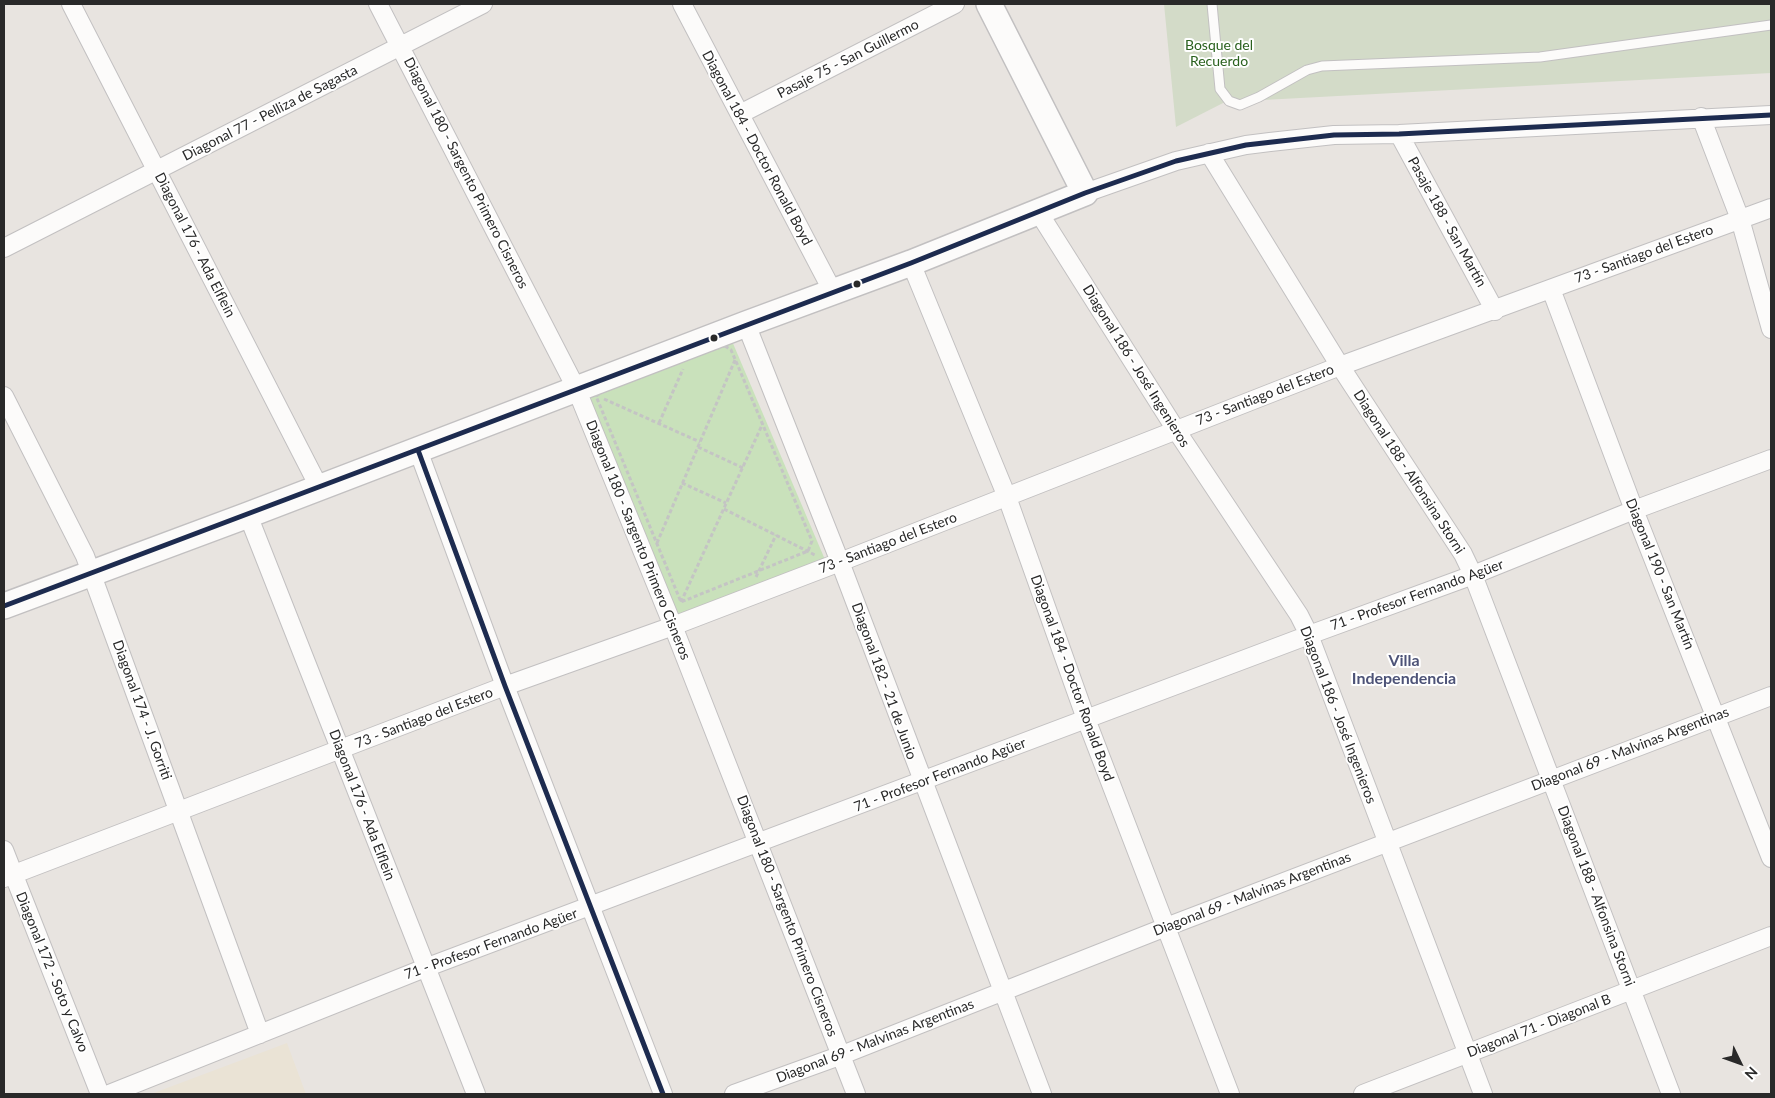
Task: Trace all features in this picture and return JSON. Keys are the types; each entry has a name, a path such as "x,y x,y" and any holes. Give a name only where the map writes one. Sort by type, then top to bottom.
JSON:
{"street":[{"name":"Diagonal 176 - Ada Elflein","path":"71,4 319,487"},
{"name":"Diagonal 180 - Sargento Primero Cisneros","path":"378,4 586,392 673,626 856,1094"},
{"name":"Diagonal 77 - Pelliza de Sagasta","path":"4,248 483,4"},
{"name":"Diagonal 184 - Doctor Ronald Boyd","path":"682,4 833,292"},
{"name":"Pasaje 75 - San Guillermo","path":"740,114 955,4"},
{"path":"989,4 1085,193"},
{"path":"4,606 418,450 586,392 746,324 911,263 1085,193 1176,161 1246,145 1334,135 1399,134 1771,114"},
{"path":"1701,117 1740,219 1771,329"},
{"name":"Pasaje 188 - San Martín","path":"1399,134 1495,311"},
{"name":"Diagonal 188 - Alfonsina Storni","path":"1209,153 1340,366 1463,554 1473,575 1633,990 1671,1094"},
{"name":"73 - Santiago del Estero","path":"9,876 505,686 673,626 1340,366 1495,311 1771,208"},
{"name":"Diagonal 186 - José Ingenieros","path":"1039,213 1176,430 1299,616 1309,635 1483,1094"},
{"name":"Diagonal 184 - Doctor Ronald Boyd","path":"911,263 1006,497 1086,719 1230,1094"},
{"name":"Diagonal 190 - San Martín","path":"1550,289 1634,510 1771,858"},
{"name":"Diagonal 182 - 21 de Junio","path":"746,324 840,562 1042,1094"},
{"name":"Diagonal 174 - J. Gorriti","path":"4,396 91,572 260,1034"},
{"path":"418,450 505,686 663,1094"},
{"name":"71 - Profesor Fernando Agüer","path":"109,1094 426,968 1473,575 1634,510 1771,459"},
{"name":"Diagonal 176 - Ada Elflein","path":"248,515 476,1094"},
{"name":"Diagonal 69 - Malvinas Argentinas","path":"734,1094 842,1056 1166,927 1771,696"},
{"name":"Diagonal 172 - Soto y Calvo","path":"4,850 9,876 100,1094"},
{"name":"Diagonal 71 - Diagonal B","path":"1363,1094 1771,936"}],"lane":[{"path":"1212,4 1220,89 1229,102 1240,105 1253,100 1307,70 1322,66 1540,57 1771,25"}],"path":[{"path":"586,392 606,390 688,357 725,346 731,350 736,359 812,541 808,551 681,602"},
{"path":"659,423 688,357"},
{"path":"656,543 736,359"},
{"path":"586,392 700,442"},
{"path":"586,392 656,543 681,602"},
{"path":"681,602 763,423"},
{"path":"698,447 742,468"},
{"path":"682,483 726,503"},
{"path":"724,509 820,557"},
{"path":"754,582 776,535"}],"shaded area":[{"path":"287,1043 306,1094 151,1094"}],"green space":[{"name":"Bosque del Recuerdo","path":"1164,4 1771,4 1771,73 1225,102 1176,127"},
{"path":"729,334 826,562 677,619 584,391"}],"transit line":[{"path":"4,606 911,263 1085,193 1176,161 1246,145 1334,135 1399,134 1771,115"},
{"path":"418,450 505,686 663,1094"}],"district":[{"name":"Villa Independencia","path":"1404,670"}]}
